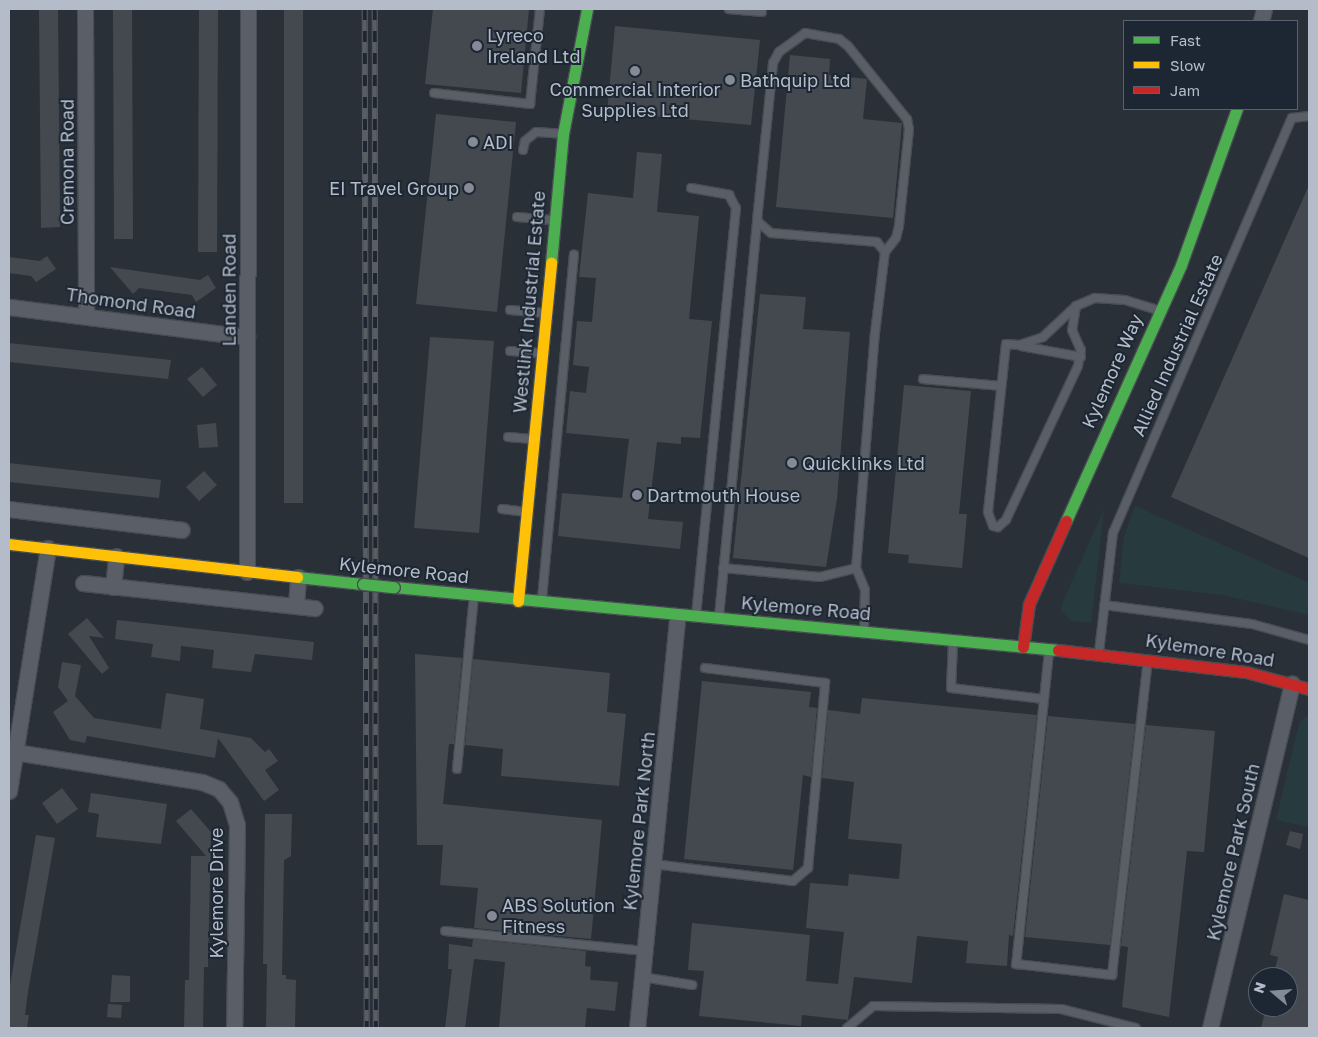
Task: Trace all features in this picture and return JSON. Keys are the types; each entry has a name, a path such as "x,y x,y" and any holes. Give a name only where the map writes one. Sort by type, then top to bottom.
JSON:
{"main road":[{"name":"Westlink Industrial Estate","path":"518,601 563,134 586,9"},
{"name":"Kylemore Way","path":"1023,647 1029,604 1160,311 1203,209 1237,110"},
{"name":"Kylemore Road","path":"9,544 541,604 1149,659 1246,672 1309,689"}],"street":[{"name":"Cremona Road","path":"85,9 86,316"},
{"name":"Landen Road","path":"247,572 248,9"},
{"name":"Thomond Road","path":"9,307 247,337"},
{"path":"9,509 182,530"},
{"path":"9,791 48,548"},
{"path":"113,586 116,556"},
{"path":"296,606 298,577"},
{"path":"83,583 314,608"},
{"name":"Kylemore Park North","path":"637,1028 677,617"},
{"name":"Kylemore Park South","path":"1210,1028 1292,684"},
{"name":"Kylemore Drive","path":"15,752 202,782 219,790 230,802 237,825 234,1028"}],"lane":[{"path":"434,93 530,104 540,9"},
{"path":"729,9 762,12"},
{"path":"719,619 773,63 779,52 805,33 839,39 848,46 907,119 909,129 899,226 896,238 885,252 875,333 856,568 865,590 864,632"},
{"name":"Allied Industrial Estate","path":"1099,654 1113,533 1292,118 1309,116"},
{"path":"522,150 525,141 536,132 563,134"},
{"path":"691,188 729,195 736,208 695,617"},
{"path":"517,217 554,221"},
{"path":"757,221 771,233 876,242 885,252"},
{"path":"541,604 574,254"},
{"path":"1019,345 1043,336 1076,306 1095,298 1125,300 1160,311"},
{"path":"1076,306 1072,330 1081,356 1021,490 1006,520 998,527 989,521 988,512 1006,344 1081,356"},
{"path":"510,310 546,314"},
{"path":"510,351 542,353"},
{"path":"923,378 1000,386"},
{"path":"508,437 534,439"},
{"path":"502,509 526,512"},
{"path":"724,568 820,578 856,568"},
{"path":"457,769 474,596"},
{"path":"1104,605 1252,624 1309,640"},
{"path":"953,641 951,688 1043,699"},
{"path":"1049,649 1016,964 1112,975 1149,659"},
{"path":"653,864 793,881 808,868 825,683 705,668"},
{"path":"445,931 645,951"},
{"path":"642,977 692,985"},
{"path":"847,1028 873,1006 1061,1009 1136,1028"}],"green space":[{"path":"1135,506 1309,583 1309,615 1223,595 1119,583 1124,536"},
{"path":"1104,509 1091,623 1070,621 1061,610 1062,604"},
{"path":"1309,714 1309,827 1276,820 1299,723"}],"building":[{"path":"39,9 58,9 60,227 41,228"},
{"path":"113,9 132,9 133,239 114,239"},
{"path":"199,9 218,9 217,252 198,252"},
{"path":"284,9 303,9 303,503 284,503"},
{"name":"Lyreco Ireland Ltd","path":"433,9 529,9 521,93 425,84"},
{"path":"615,26 760,40 751,125 607,112"},
{"path":"790,55 830,59 829,75 867,79 863,119 902,123 893,218 776,207"},
{"path":"436,114 516,122 497,312 416,304"},
{"path":"637,152 662,154 657,212 699,216 689,319 712,321 700,438 681,437 681,444 657,442 648,519 683,522 680,549 558,536 562,493 622,498 629,439 566,433 570,391 586,393 589,367 573,365 577,321 592,322 596,278 579,277 588,193 633,198"},
{"path":"1309,185 1309,558 1171,497"},
{"path":"47,256 56,269 36,282 31,276 9,273 9,257 40,261"},
{"path":"110,267 200,280 208,275 216,288 196,302 192,295 139,288 133,294"},
{"path":"760,294 806,297 803,329 850,332 837,499 826,567 733,558"},
{"path":"430,337 494,341 479,533 414,528"},
{"path":"9,343 171,360 168,379 9,362"},
{"path":"202,367 217,385 203,397 187,379"},
{"path":"904,385 971,391 959,514 967,514 962,568 908,563 909,555 888,553"},
{"path":"216,423 218,447 199,448 197,425"},
{"path":"9,463 161,480 159,498 9,482"},
{"path":"204,471 217,485 199,501 186,487"},
{"path":"87,618 104,638 89,636 109,668 102,674 68,634"},
{"path":"117,620 314,642 312,660 255,654 251,672 212,668 214,650 181,646 180,661 151,657 153,644 115,639"},
{"path":"415,654 462,658 454,744 449,744 443,804 602,820 591,939 474,928 478,888 440,885 443,845 417,845"},
{"path":"473,659 610,673 607,712 626,714 619,786 501,776 503,749 465,745"},
{"path":"62,662 81,665 75,696 94,718 161,729 166,693 204,699 200,729 251,738 265,752 269,749 278,761 265,770 279,790 264,801 218,738 215,758 87,736 85,743 70,740 53,712 68,701 58,687"},
{"path":"702,681 811,692 809,707 817,708 811,777 803,775 793,870 684,859"},
{"path":"862,698 1037,715 1013,936 1009,935 1007,966 966,963 968,941 917,936 912,983 854,977 848,1020 802,1015 801,1026 699,1016 704,971 688,970 692,923 810,935 806,981 838,984 844,932 806,928 810,883 848,886 849,874 899,879 902,844 848,839 854,782 822,778 828,710 860,714"},
{"path":"1048,716 1135,724 1110,945 1025,937"},
{"path":"1146,725 1215,731 1204,852 1187,851 1169,1017 1122,1007 1128,947 1121,946"},
{"path":"62,788 78,809 57,824 42,803"},
{"path":"91,793 167,804 161,844 96,837 99,814 88,812"},
{"path":"191,809 211,832 208,967 204,967 203,1028 184,1028 185,980 189,980 191,856 206,856 176,821"},
{"path":"265,814 292,814 291,856 284,860 282,975 286,975 286,979 296,980 295,1028 266,1028 267,964 263,964"},
{"path":"1290,831 1303,834 1300,849 1286,845"},
{"path":"36,835 55,838 28,992 25,1015 29,1015 27,1028 9,1028 9,991"},
{"path":"1284,894 1309,900 1309,1028 1261,1028 1264,1017 1298,1017 1298,967 1276,967 1278,957 1270,955"},
{"path":"473,939 586,951 585,966 591,967 590,980 618,982 615,1011 587,1008 585,1028 499,1028 505,962 474,959 465,1028 445,1028 452,969 448,969 449,944 472,947"},
{"path":"112,975 130,976 130,1002 110,1002"},
{"path":"108,1004 122,1005 121,1018 107,1017"}],"railway":[{"path":"365,9 367,1028"},
{"path":"375,9 376,1028"}],"traffic: fast":[{"path":"551,263 563,134 587,9"},
{"path":"1066,521 1181,265 1237,110"},
{"path":"297,577 363,584"},
{"path":"363,584 394,587"},
{"path":"394,587 1058,650"}],"traffic: slow":[{"path":"518,601 551,263"},
{"path":"9,544 297,577"}],"traffic: jam":[{"path":"1023,647 1029,604 1066,521"},
{"path":"1058,650 1246,672 1309,689"}],"place":[{"name":"Lyreco Ireland Ltd","path":"477,46"},
{"name":"Commercial Interior Supplies Ltd","path":"635,71"},
{"name":"Bathquip Ltd","path":"730,80"},
{"name":"ADI","path":"473,142"},
{"name":"EI Travel Group","path":"469,188"},
{"name":"Quicklinks Ltd","path":"792,463"},
{"name":"Dartmouth House","path":"637,495"},
{"name":"ABS Solution Fitness","path":"492,916"}]}
